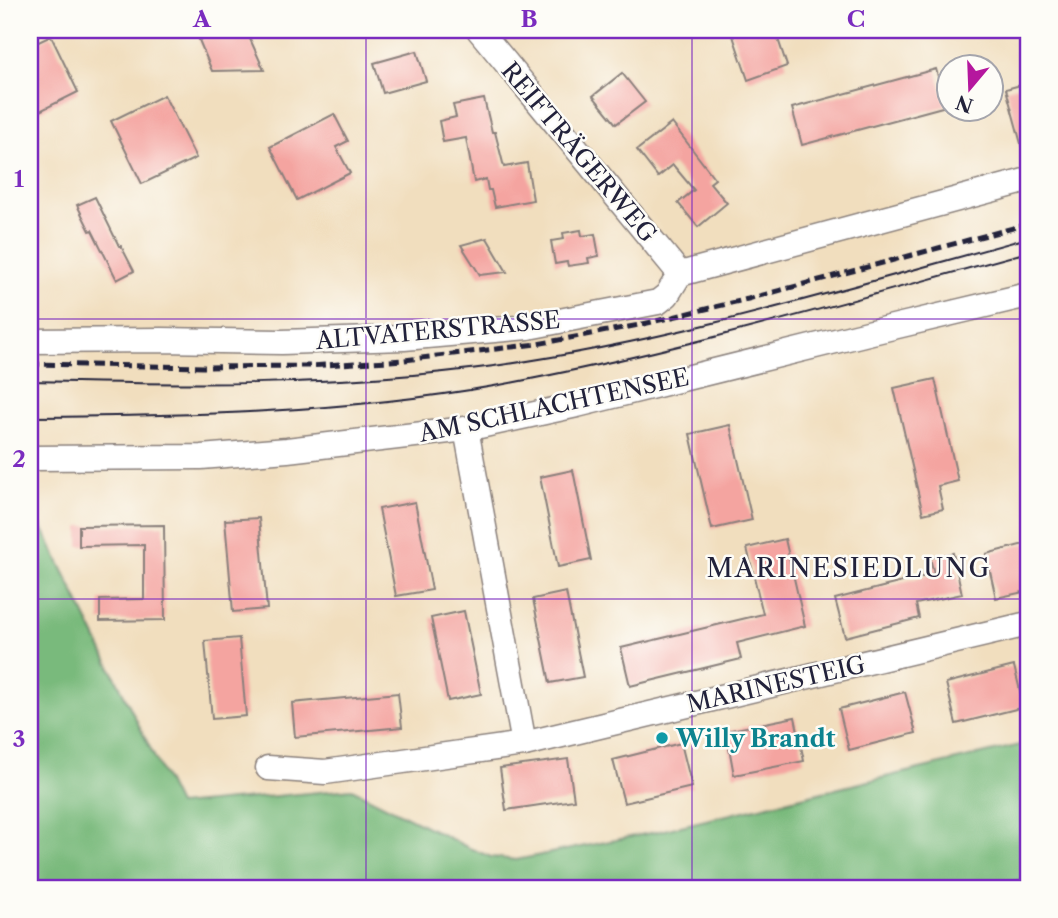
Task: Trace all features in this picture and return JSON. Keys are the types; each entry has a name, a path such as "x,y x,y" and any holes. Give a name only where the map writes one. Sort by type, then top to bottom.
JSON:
{"street":[{"name":"REIFTRÄGERWEG","path":"479,30 680,274"},
{"path":"680,274 1028,180"},
{"name":"ALTVATERSTRASSE","path":"30,341 282,342 404,338 528,327 658,302 667,295 680,274"},
{"name":"AM SCHLACHTENSEE","path":"30,458 201,457 466,429 577,405 1028,296"},
{"path":"466,429 524,744"},
{"name":"MARINESTEIG","path":"268,768 325,772 524,744 1028,624"}],"green space":[{"path":"30,503 178,805 352,789 469,848 491,857 516,860 660,831 1028,743 1028,880 973,888 30,888"}],"water":[{"path":"1028,880 1028,888 973,888"}],"building":[{"path":"223,30 246,30 264,70 212,71 199,40"},
{"path":"731,30 775,30 787,66 748,80"},
{"path":"51,36 78,92 30,116 30,46"},
{"path":"417,51 426,81 383,93 374,63"},
{"path":"936,69 936,109 802,145 792,108"},
{"path":"622,73 645,102 616,124 593,96"},
{"path":"1028,83 1028,150 1023,151 1006,89"},
{"path":"164,95 196,158 142,184 111,121"},
{"path":"484,99 504,167 527,163 533,200 495,207 486,179 474,182 466,138 443,142 439,121 456,117 453,105"},
{"path":"334,114 348,141 336,147 350,173 297,200 270,147"},
{"path":"672,123 715,179 710,183 727,203 698,227 678,203 694,190 673,165 658,177 637,150"},
{"path":"95,197 134,271 117,280 77,205"},
{"path":"581,230 582,236 595,234 599,256 588,258 589,263 568,266 567,262 555,264 551,241 564,239 563,233"},
{"path":"487,238 507,272 480,275 461,245"},
{"path":"935,379 958,481 938,486 943,509 923,514 894,388"},
{"path":"730,425 752,520 712,529 690,434"},
{"path":"573,470 591,560 558,567 540,477"},
{"path":"415,502 432,590 396,596 379,509"},
{"path":"259,518 267,609 233,612 225,520"},
{"path":"164,525 165,620 100,621 100,600 144,599 144,545 79,546 79,526"},
{"path":"785,539 805,626 737,643 741,659 630,686 621,648 763,614 747,548"},
{"path":"1028,543 1028,591 996,598 986,554"},
{"path":"953,553 962,594 916,604 919,618 845,637 835,599 934,574 930,558"},
{"path":"566,592 583,677 550,683 533,599"},
{"path":"464,611 481,694 448,701 431,618"},
{"path":"239,638 246,716 212,719 205,641"},
{"path":"1014,666 1024,707 956,724 946,683"},
{"path":"905,692 916,733 849,750 839,709"},
{"path":"398,693 402,727 295,737 292,703"},
{"path":"795,717 804,761 734,775 726,731"},
{"path":"681,743 692,787 624,803 613,760"},
{"path":"568,759 574,800 506,810 500,768"}],"tram line":[{"path":"30,381 262,383 378,378 494,366 629,342 763,311 1028,238"},
{"path":"30,417 263,411 379,402 494,386 696,342 1028,252"}],"railway":[{"path":"30,364 309,366 404,360 537,344 639,325 748,299 1028,224"}],"place":[{"name":"Willy Brandt","path":"662,738"}],"district":[{"name":"MARINESIEDLUNG","path":"849,568"}]}
